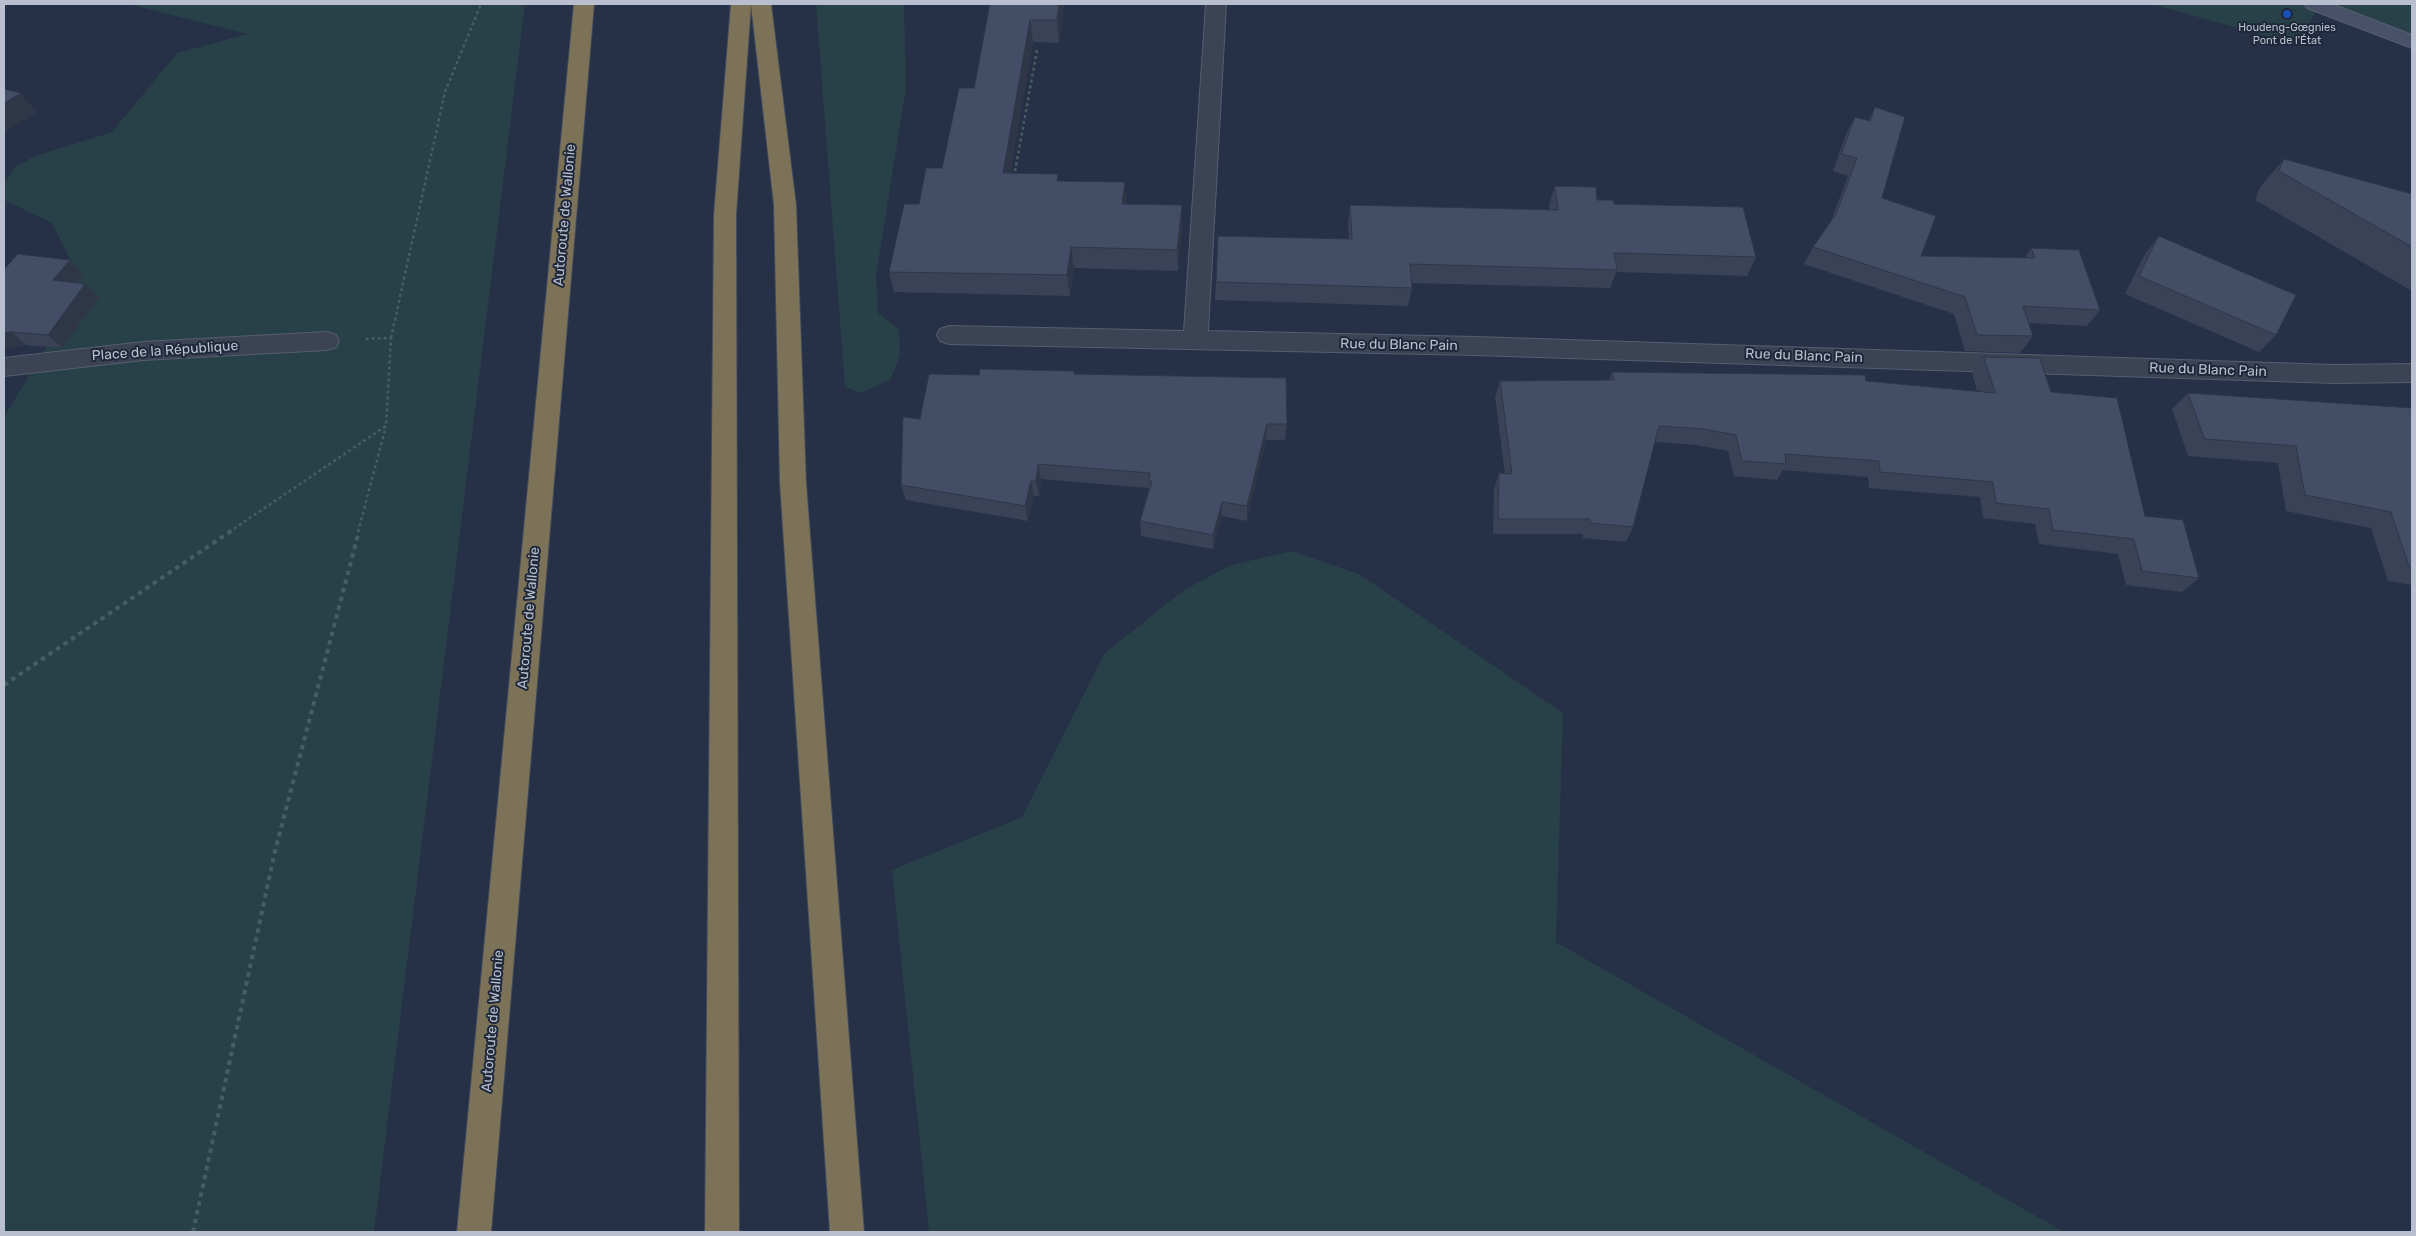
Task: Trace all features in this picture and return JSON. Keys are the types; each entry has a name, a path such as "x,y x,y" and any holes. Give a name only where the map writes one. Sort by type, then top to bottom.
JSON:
{"highway":[{"name":"Autoroute de Wallonie","path":"474,1232 584,4"},
{"path":"722,1232 725,215 741,4"},
{"path":"761,4 786,205 793,483 848,1232"}],"street":[{"path":"1195,341 1216,4"},
{"path":"2314,4 2412,42"},
{"name":"Rue du Blanc Pain","path":"949,335 1476,346 2334,374 2412,373"},
{"name":"Place de la République","path":"4,367 143,351 327,341"}],"path":[{"path":"193,1232 275,851 386,426 390,338 445,92 481,4"},
{"path":"1013,183 1037,50"},
{"path":"327,341 390,338"},
{"path":"4,684 386,426"}],"shaded area":[{"path":"128,4 525,4 374,1232 4,1232 4,417 72,304 78,276 52,223 4,200 4,184 14,168 35,156 112,132 177,53 247,34"},
{"path":"816,4 904,4 906,89 876,275 878,313 899,329 900,355 891,379 861,393 845,387"},
{"path":"2151,4 2412,4 2412,42 2320,6 2296,44"},
{"path":"1292,551 1359,574 1563,713 1556,942 2064,1232 929,1232 892,870 1022,817 1104,654 1184,590 1231,565"}],"building":[{"path":"990,4 1059,4 1057,20 1030,20 1003,173 1058,174 1057,181 1125,182 1122,204 1182,205 1177,250 1071,247 1067,275 889,272 904,204 919,204 926,168 942,168 959,88 974,88"},
{"path":"4,89 21,93 4,103"},
{"path":"1875,107 1905,117 1882,198 1936,216 1921,256 2035,258 2031,248 2079,250 2100,310 2023,306 2033,336 1977,335 1965,297 1813,247 1836,214 1857,158 1841,154 1855,117 1870,121"},
{"path":"2284,159 2412,194 2412,247 2279,171"},
{"path":"1555,186 1596,187 1597,200 1613,200 1614,204 1743,207 1756,257 1614,253 1617,270 1410,264 1412,288 1216,282 1218,236 1352,239 1350,205 1558,210"},
{"path":"2159,236 2296,295 2276,335 2139,276"},
{"path":"18,254 70,260 53,280 85,284 48,335 4,333 4,268"},
{"path":"1984,357 2040,358 2051,392 2117,398 2145,516 2183,520 2199,578 2142,571 2134,539 2053,530 2049,509 1996,503 1993,482 1880,472 1879,461 1785,454 1786,464 1742,461 1736,435 1704,429 1659,426 1633,527 1590,523 1590,519 1498,519 1499,473 1512,474 1500,381 1614,380 1612,372 1865,375 1866,381 1995,393"},
{"path":"980,369 1074,371 1074,374 1286,378 1287,424 1267,424 1247,506 1222,502 1213,535 1140,521 1152,481 1149,481 1150,473 1038,464 1036,481 1031,481 1025,506 901,485 903,417 920,419 929,374 979,375"},
{"path":"2188,393 2412,408 2412,566 2409,566 2391,512 2305,495 2296,446 2205,439"}],"place":[{"name":"Houdeng-Gœgnies Pont de l'État","path":"2287,14"}]}
